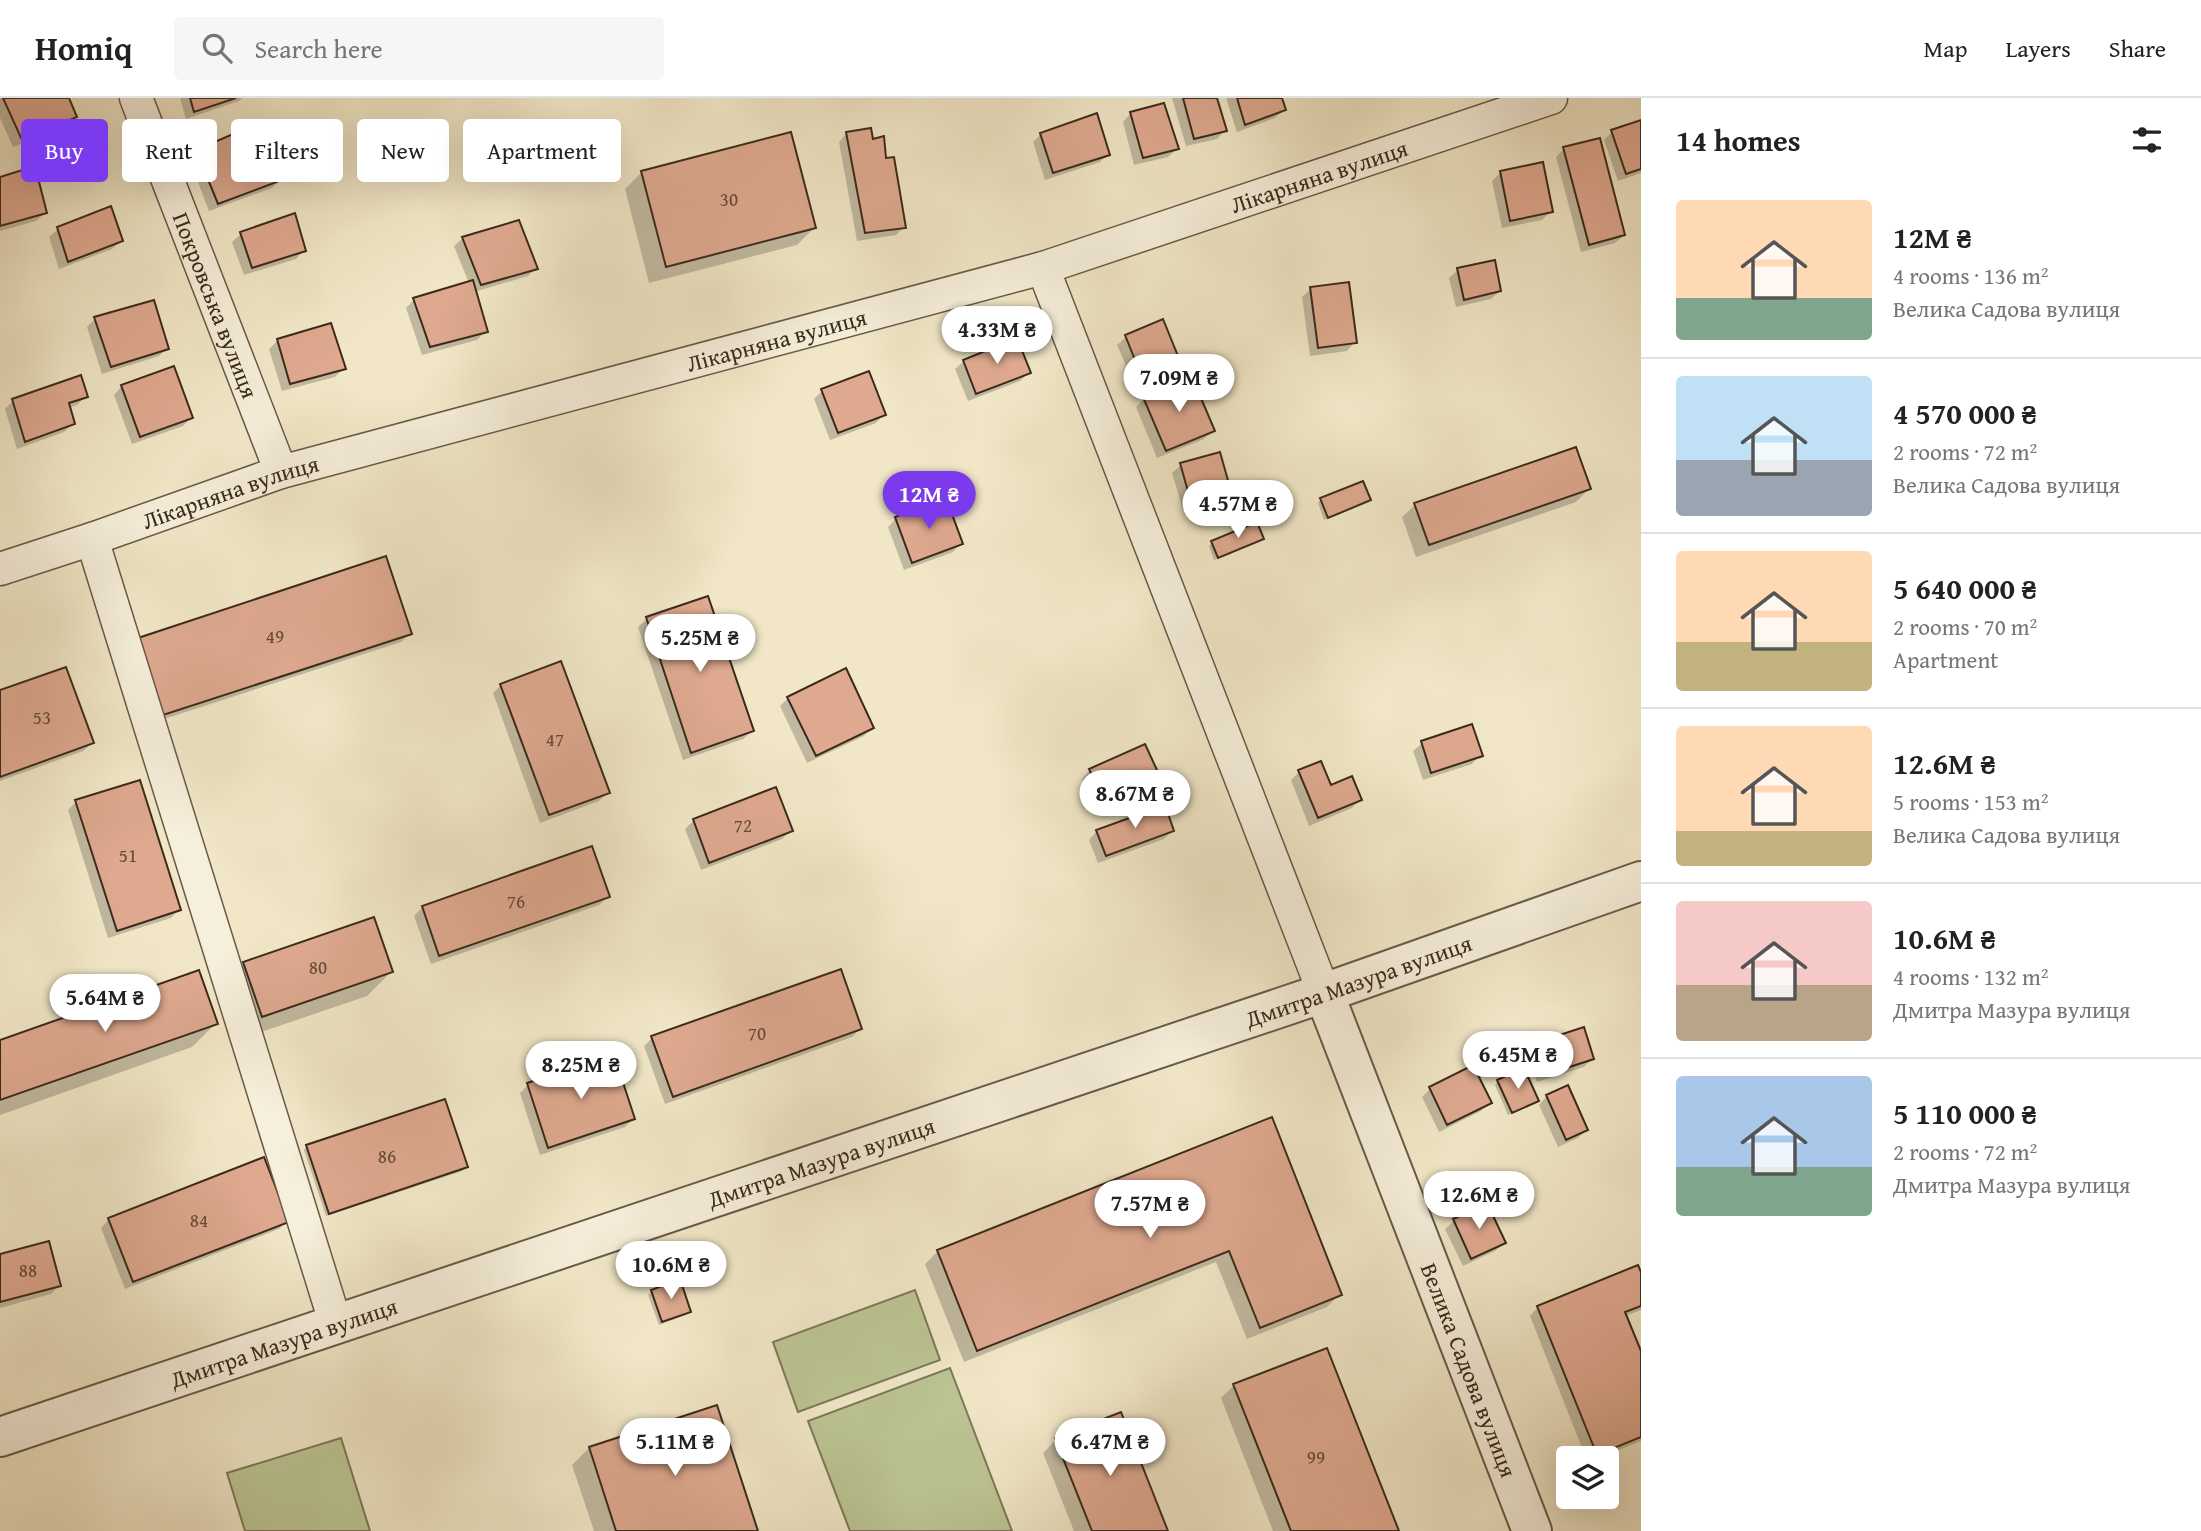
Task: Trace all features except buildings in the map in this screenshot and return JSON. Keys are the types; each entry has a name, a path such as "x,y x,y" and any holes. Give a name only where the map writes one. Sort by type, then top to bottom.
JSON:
{"street":[{"name":"Покровська вулиця","path":"136,98 281,472"},
{"name":"Лікарняна вулиця","path":"0,569 281,472 1043,268 1551,98"},
{"name":"Велика Садова вулиця","path":"1043,268 1532,1531"},
{"path":"92,539 335,1325"},
{"name":"Дмитра Мазура вулиця","path":"0,1437 1324,993 1641,881"}],"green space":[{"path":"915,1290 940,1360 798,1412 773,1342"},
{"path":"950,1368 1012,1531 850,1531 808,1421"},
{"path":"341,1438 370,1531 245,1531 227,1473"}]}
